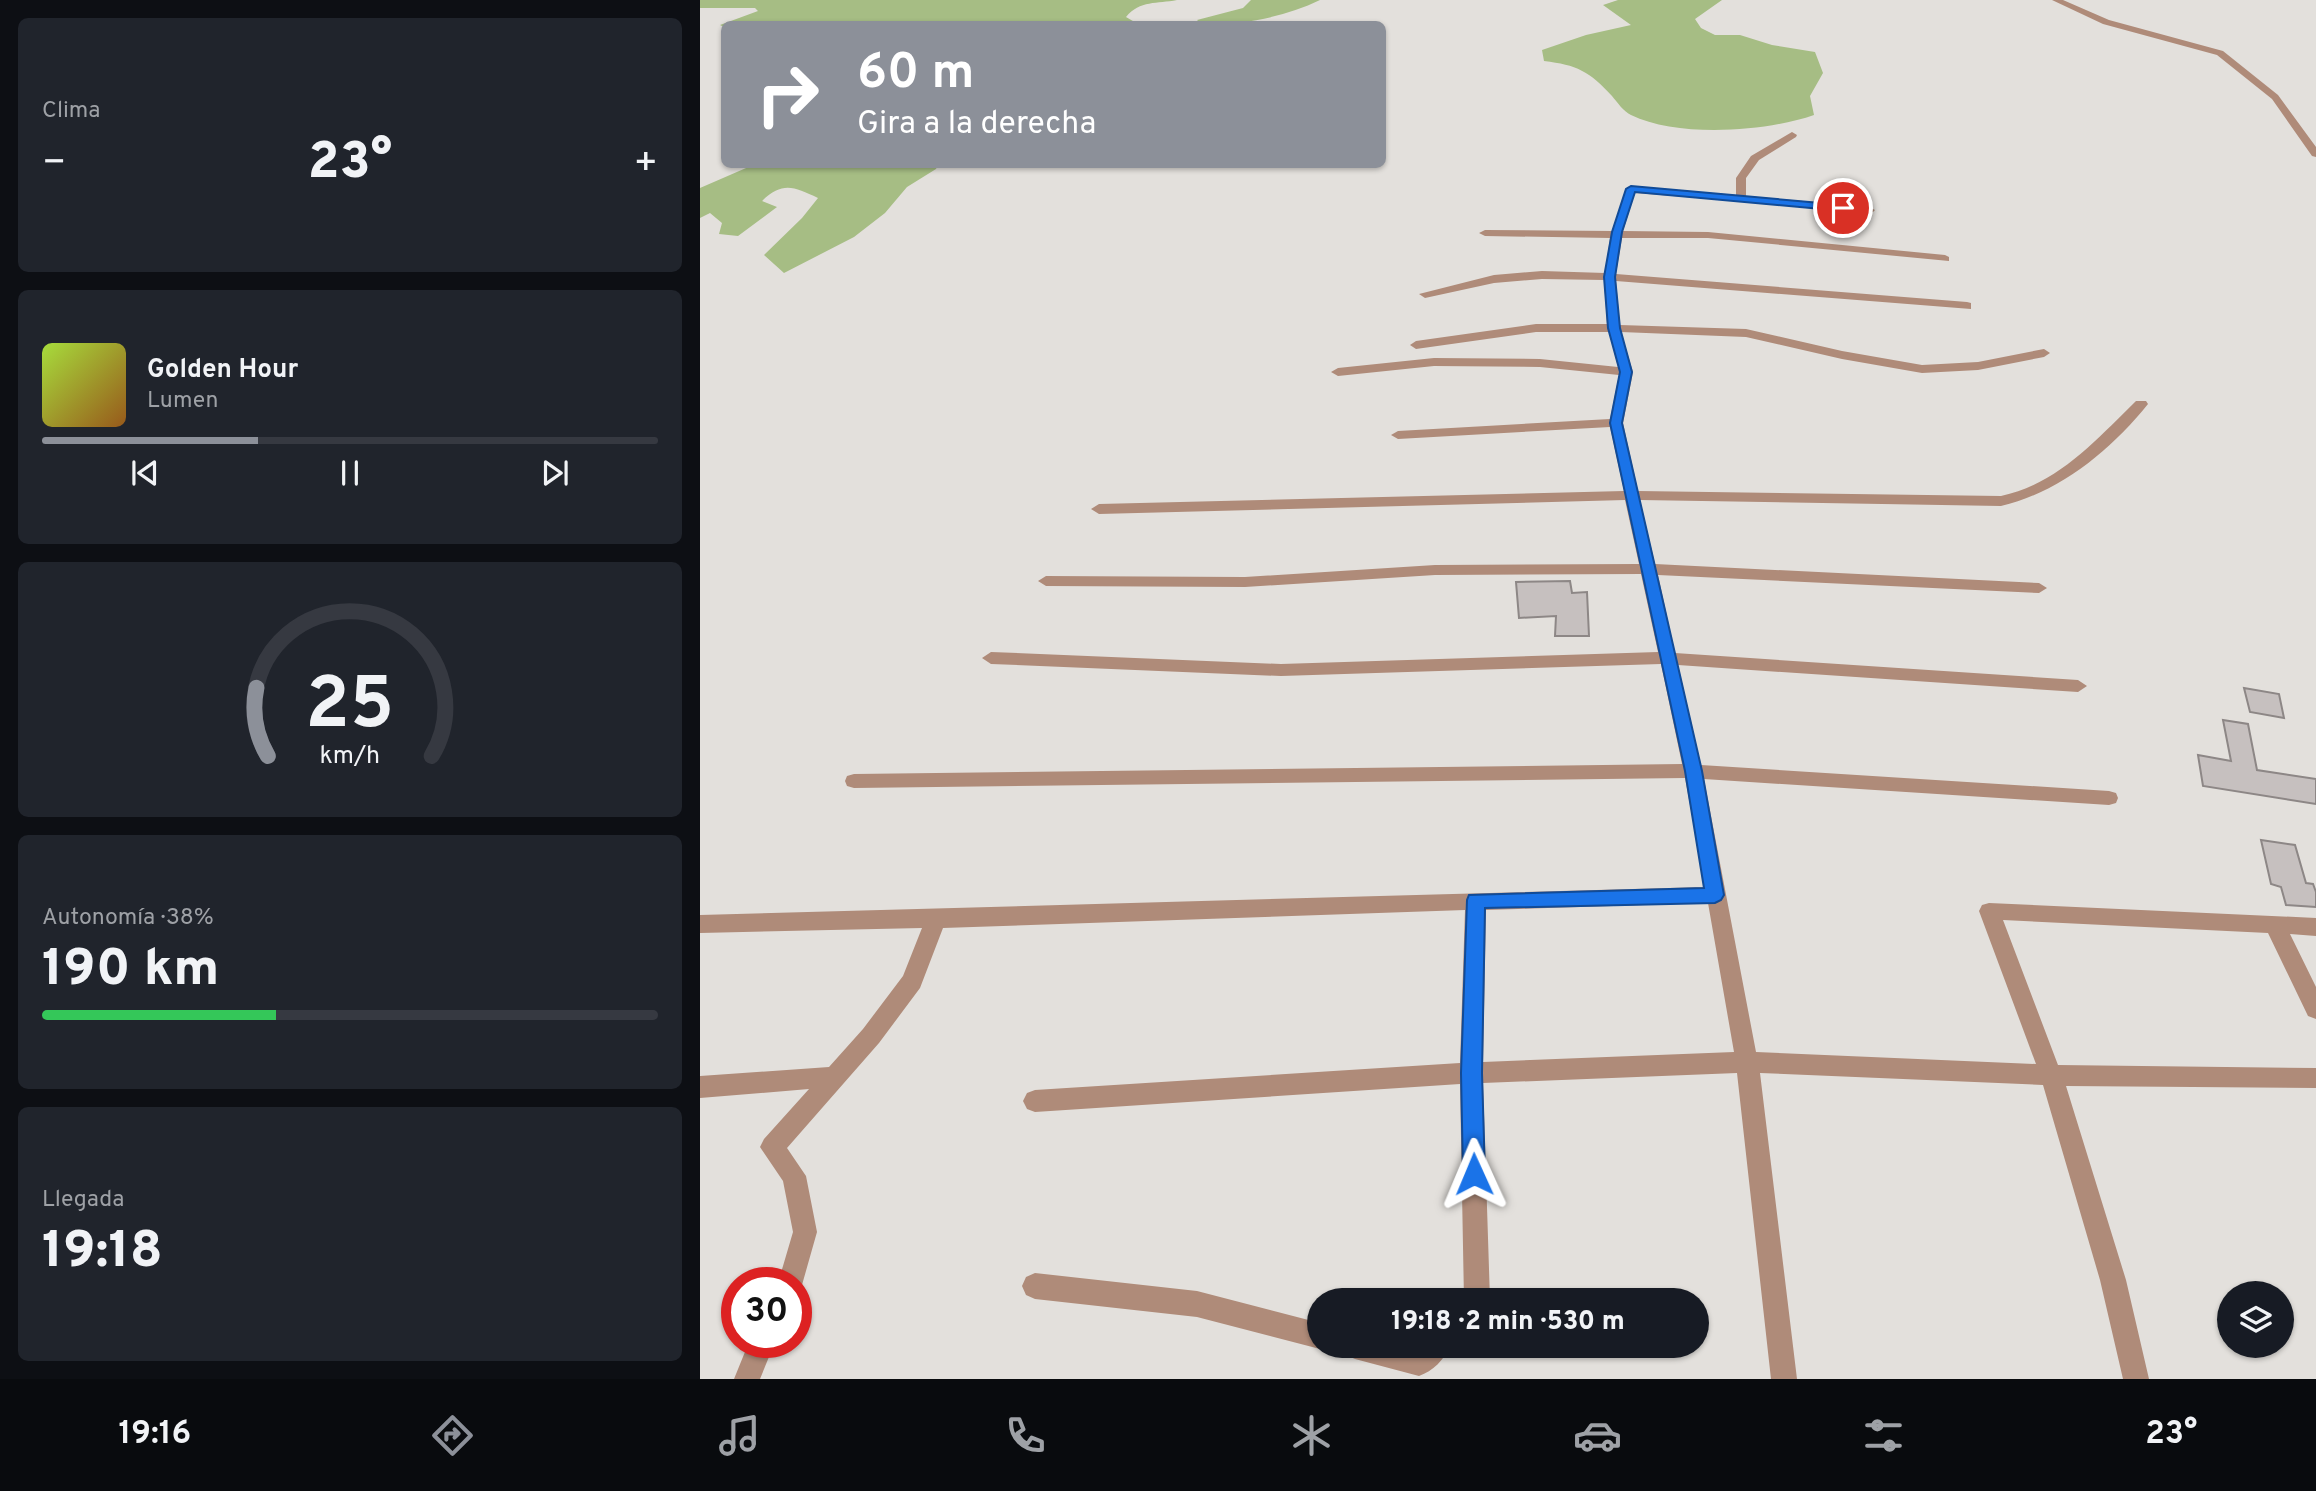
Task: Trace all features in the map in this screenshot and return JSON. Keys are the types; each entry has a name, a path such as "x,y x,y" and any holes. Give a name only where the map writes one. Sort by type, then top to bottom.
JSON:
{"street":[{"path":"2056,0 2106,22 2220,53 2275,97 2316,155"},
{"path":"1741,200 1741,178 1755,158 1792,135"},
{"path":"1784,1379 1747,1062 1693,771 1616,423 1626,372 1614,328 1610,277 1617,232 1631,189 1869,210"},
{"path":"1486,233 1617,232 1708,235 1945,259"},
{"path":"1425,294 1494,279 1542,275 1610,277 1967,306"},
{"path":"1416,345 1536,328 1614,328 1746,333 1842,355 1922,369 1978,366 2043,353"},
{"path":"1338,372 1434,362 1540,363 1626,372"},
{"path":"1099,509 1632,495 2001,501 2025,498 2077,466 2141,404"},
{"path":"1398,435 1616,423"},
{"path":"1046,581 1245,582 1434,570 1648,569 2039,588"},
{"path":"991,658 1281,670 1668,658 2078,686"},
{"path":"854,781 1693,771 2109,799"},
{"path":"700,924 934,922 1476,900 1715,895"},
{"path":"1476,900 1471,1073 1477,1288"},
{"path":"2136,1379 2113,1280 2051,1075 1989,911 2316,927"},
{"path":"795,1267 804,1232 794,1177 772,1147 871,1036 912,981 934,922"},
{"path":"2276,926 2316,1009"},
{"path":"1035,1101 1471,1073 1747,1062 2051,1075 2316,1078"},
{"path":"700,1087 832,1077"},
{"path":"1035,1286 1197,1304 1307,1333"},
{"path":"747,1379 756,1358"},
{"path":"1400,1358 1419,1363 1424,1358"}],"green space":[{"path":"700,0 1177,0 1137,8 1126,17 1133,21 731,21 758,11 755,8 700,8"},
{"path":"1251,0 1320,0 1277,16 1251,21 1197,20 1243,8"},
{"path":"1618,0 1722,0 1695,19 1701,28 1715,35 1740,35 1772,45 1815,52 1823,73 1810,96 1814,115 1747,129 1697,130 1673,127 1628,114 1596,81 1582,71 1544,61 1542,50 1586,35 1631,25 1603,5"},
{"path":"746,168 936,168 907,187 885,213 854,237 784,273 764,255 802,218 818,198 789,188 776,191 762,201 777,207 738,236 719,234 722,223 710,213 700,218 700,188"}],"building":[{"path":"1570,581 1572,593 1587,592 1589,636 1555,636 1556,616 1519,618 1516,582"},
{"path":"2244,688 2279,694 2284,718 2250,712"},
{"path":"2223,720 2248,724 2257,770 2316,779 2316,804 2203,786 2198,755 2231,761"},
{"path":"2261,840 2295,845 2306,883 2313,884 2316,892 2316,907 2286,905 2281,887 2271,884"}],"route":[{"path":"1474,1174 1471,1073 1476,900 1715,895 1697,789 1616,423 1626,372 1614,328 1610,277 1617,232 1631,189 1843,208"}]}
